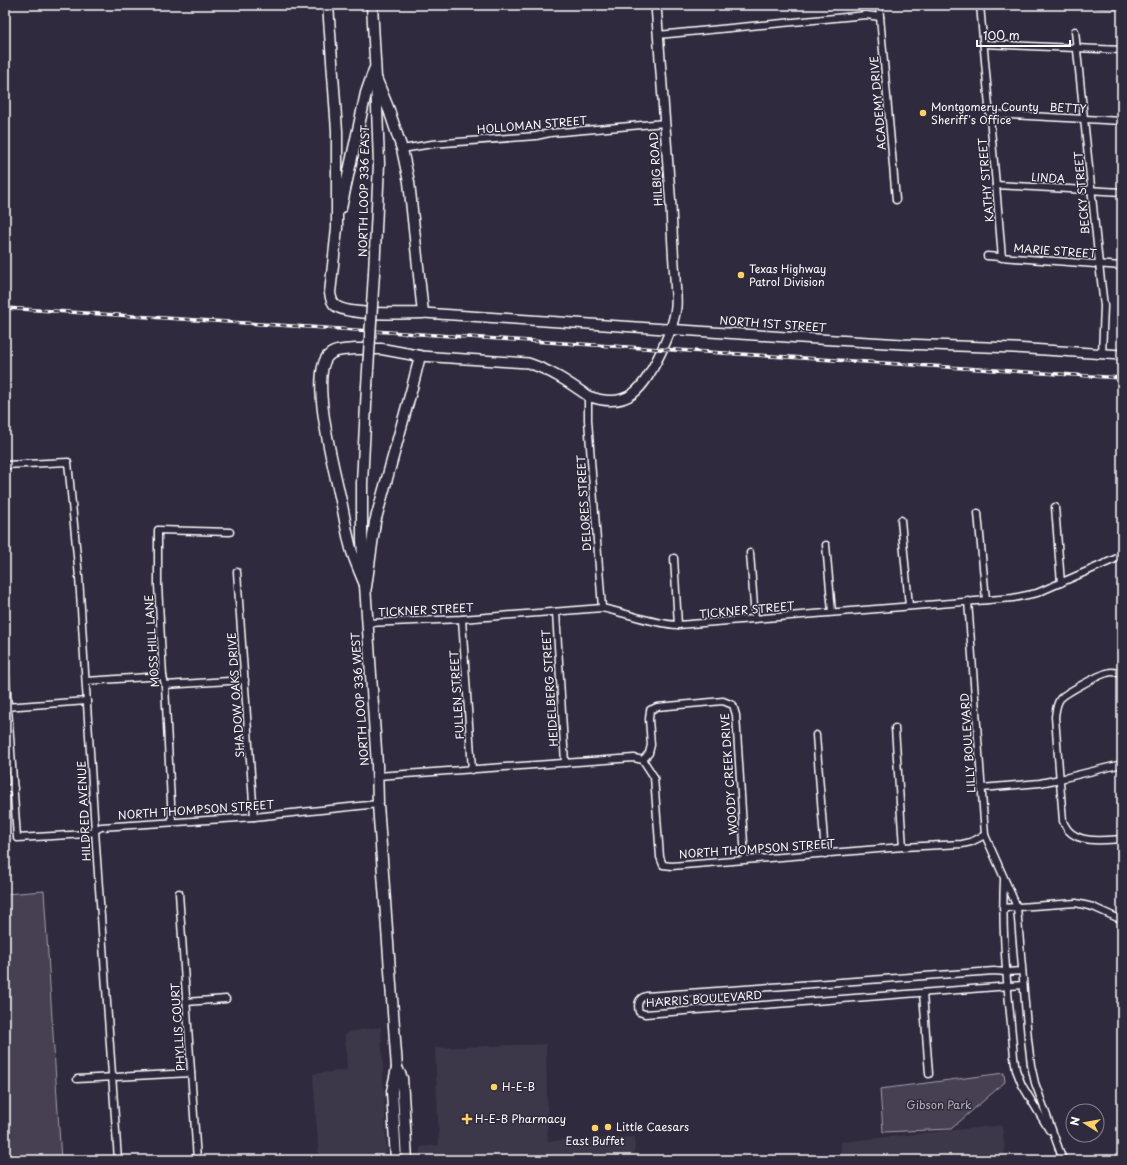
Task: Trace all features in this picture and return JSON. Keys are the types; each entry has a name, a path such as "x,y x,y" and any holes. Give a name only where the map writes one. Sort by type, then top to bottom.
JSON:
{"main road":[{"path":"328,5 337,131 337,228"},
{"name":"NORTH LOOP 336 EAST","path":"370,329 379,164 376,64 372,5"},
{"path":"376,64 366,93 337,228 330,298 334,305 338,308 349,311 388,314 422,313 409,182 402,149 389,110 376,78"},
{"name":"NORTH LOOP 336 WEST","path":"370,329 361,502 362,540 366,586 378,804 397,1068 392,1091 397,1159"},
{"path":"382,349 420,356 375,522 366,586 352,551 327,437 323,406 322,368 331,353 338,350 382,349"},
{"name":"NORTH LOOP 336 WEST","path":"397,1068 402,1078 407,1156"},
{"path":"394,1112 399,1120 401,1149 407,1156"}],"street":[{"name":"HILBIG ROAD","path":"588,396 613,401 626,398 643,385 651,373 671,330 676,307 656,5"},
{"name":"ACADEMY DRIVE","path":"879,5 896,200"},
{"name":"KATHY STREET","path":"980,5 1002,258"},
{"path":"658,35 866,16 880,17"},
{"name":"BECKY STREET","path":"1075,31 1104,306 1102,354"},
{"path":"984,44 1122,50"},
{"name":"BETTY","path":"990,114 1122,121"},
{"name":"HOLLOMAN STREET","path":"402,149 432,144 536,136 550,133 664,123"},
{"name":"LINDA","path":"996,185 1122,192"},
{"name":"MARIE STREET","path":"987,256 1122,266"},
{"name":"NORTH 1ST STREET","path":"422,313 671,330 1122,355"},
{"path":"420,356 528,364 551,372 588,396"},
{"name":"DELORES STREET","path":"588,396 588,420 602,608"},
{"name":"HILDRED AVENUE","path":"5,465 68,462 79,577 118,1160"},
{"path":"1055,507 1061,582"},
{"path":"978,513 986,600"},
{"path":"901,520 909,606"},
{"name":"MOSS HILL LANE","path":"172,822 158,585 158,530 230,532"},
{"path":"826,545 832,612"},
{"path":"750,552 755,619"},
{"name":"TICKNER STREET","path":"367,623 462,619 602,608 618,611 665,625 678,625 968,602 1026,596 1037,593 1122,556"},
{"path":"674,558 678,625"},
{"name":"SHADOW OAKS DRIVE","path":"237,572 254,817"},
{"name":"LILLY BOULEVARD","path":"968,602 985,835 1018,907 1023,985 1031,1065 1035,1083 1063,1160"},
{"name":"HEIDELBERG STREET","path":"556,612 565,763"},
{"name":"FULLEN STREET","path":"462,619 472,770"},
{"path":"5,664 6,706 14,788 5,789"},
{"path":"1122,675 1115,672 1107,673 1065,694 1060,699 1055,717 1063,821 1068,830 1076,836 1086,839 1097,841 1122,838"},
{"path":"86,681 163,676"},
{"path":"165,685 245,680"},
{"path":"6,706 87,701"},
{"name":"WOODY CREEK DRIVE","path":"643,760 649,753 651,745 649,719 650,710 657,707 723,701 733,705 736,715 745,859"},
{"path":"895,728 903,847"},
{"path":"816,735 824,854"},
{"path":"377,776 634,758 643,760"},
{"name":"NORTH THOMPSON STREET","path":"643,760 654,777 660,857 663,865 672,866 903,847 962,844 971,842 985,835"},
{"path":"981,788 1040,783 1122,764"},
{"name":"NORTH THOMPSON STREET","path":"14,788 17,838 88,834 101,828 254,817 378,804"},
{"name":"LILLY BOULEVARD","path":"1004,878 1002,908 1003,932 1016,1070 1022,1085 1056,1141"},
{"name":"PHYLLIS COURT","path":"180,893 197,1160"},
{"path":"1002,908 1076,903 1093,907 1122,920"},
{"name":"HARRIS BOULEVARD","path":"1022,971 1006,972 994,970 646,996 639,1001 637,1007 639,1012 645,1014 1023,985"},
{"path":"923,993 929,1074"},
{"path":"186,1002 226,999"},
{"path":"77,1079 191,1073"}],"shaded area":[{"path":"381,1027 387,1160 319,1160 313,1074 347,1070 345,1035 349,1032"},
{"path":"546,1044 548,1141 635,1137 634,1160 420,1160 420,1147 439,1145 435,1048"},
{"path":"1002,1125 1006,1160 841,1160 841,1142"}],"green space":[{"path":"1055,5 1122,5 1122,10"},
{"path":"44,891 61,1160 5,1160 5,894"},
{"name":"Gibson Park","path":"1004,1073 1005,1082 951,1129 883,1132 880,1089"}],"railway":[{"path":"5,308 1122,378"}],"place":[{"name":"Montgomery County Sheriff's Office","path":"923,113"},
{"name":"Texas Highway Patrol Division","path":"741,275"},
{"name":"H-E-B","path":"494,1087"},
{"name":"H-E-B Pharmacy","path":"467,1119"},
{"name":"Little Caesars","path":"608,1127"},
{"name":"East Buffet","path":"595,1128"}]}
